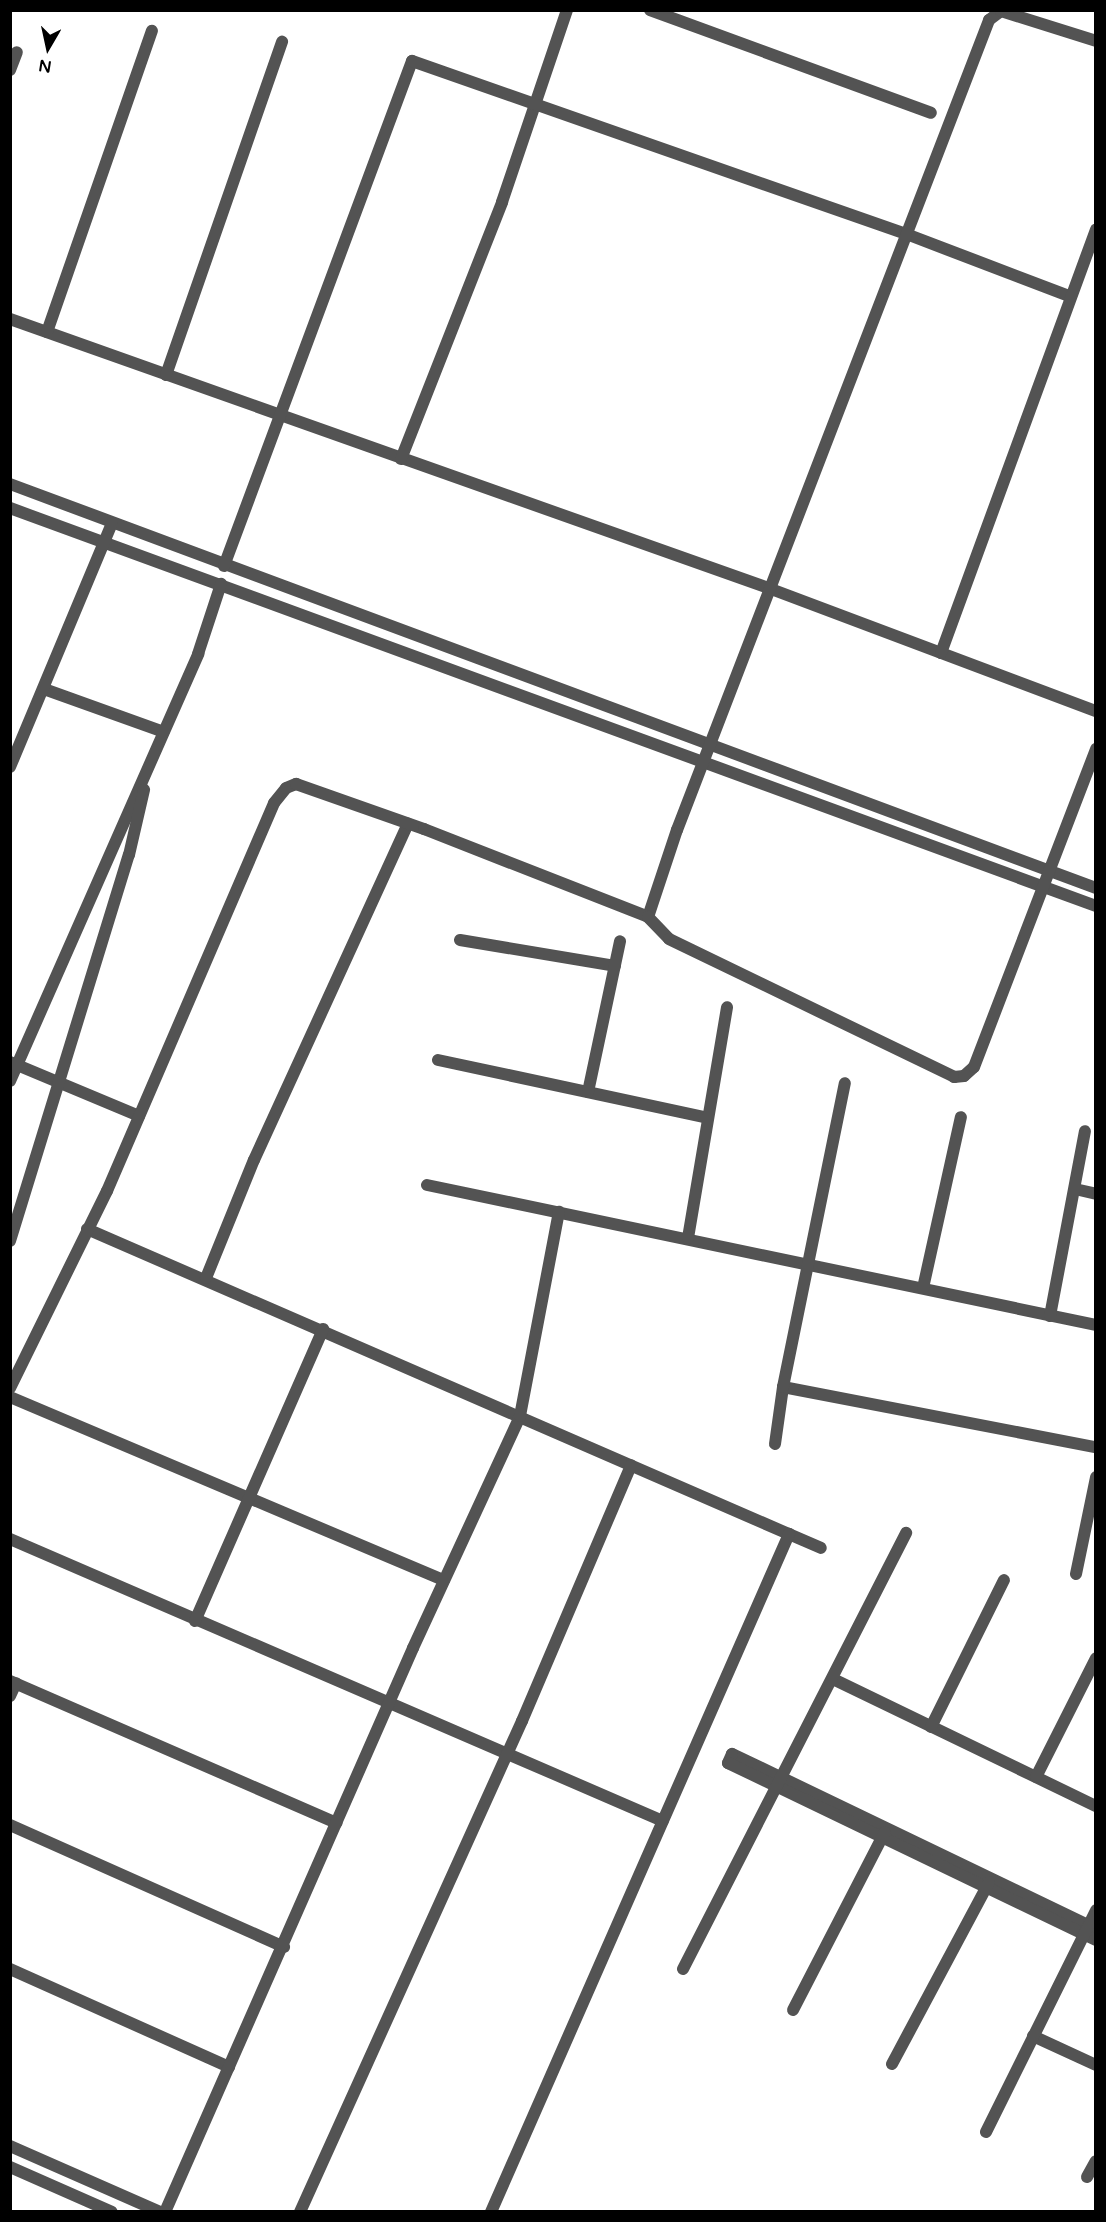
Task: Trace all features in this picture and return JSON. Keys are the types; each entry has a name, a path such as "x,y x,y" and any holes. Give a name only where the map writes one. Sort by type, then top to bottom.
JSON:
{"street":[{"path":"401,459 463,307 567,10"},
{"path":"650,10 931,114"},
{"path":"648,917 702,763 909,235 989,20 1001,11 1095,40"},
{"path":"47,332 152,31"},
{"path":"166,375 282,42"},
{"path":"10,70 17,52"},
{"path":"224,566 412,61 909,235 1071,297"},
{"path":"941,653 1095,229"},
{"path":"10,319 771,589 1095,711"},
{"path":"10,484 224,566 710,743 1095,888"},
{"path":"10,508 1095,906"},
{"path":"10,766 112,523"},
{"path":"10,1081 14,1063 198,654 220,584"},
{"path":"44,689 164,732"},
{"path":"10,1388 139,1116 274,803 286,788 296,784 408,824 648,917 669,939 954,1077 963,1076 974,1067 1095,749"},
{"path":"10,1241 129,855 150,762"},
{"path":"206,1278 254,1160 408,824"},
{"path":"460,940 615,966"},
{"path":"588,1092 620,941"},
{"path":"688,1238 727,1007"},
{"path":"438,1060 708,1118"},
{"path":"14,1063 139,1116"},
{"path":"776,1443 783,1387 845,1083"},
{"path":"923,1288 961,1117"},
{"path":"1050,1316 1085,1131"},
{"path":"427,1185 1095,1325"},
{"path":"1075,1189 1095,1194"},
{"path":"165,2211 284,1947 388,1704 520,1416 559,1212"},
{"path":"87,1229 206,1278 821,1548"},
{"path":"195,1621 323,1329"},
{"path":"783,1387 1095,1448"},
{"path":"10,1397 444,1580"},
{"path":"300,2211 507,1754 631,1465"},
{"path":"1076,1574 1095,1477"},
{"path":"683,1970 781,1783 906,1533"},
{"path":"490,2211 789,1534"},
{"path":"10,1539 195,1621 663,1821"},
{"path":"932,1727 1004,1580"},
{"path":"1036,1778 1095,1658"},
{"path":"833,1679 1095,1806"},
{"path":"10,1696 13,1682 336,1823"},
{"path":"781,1783 1089,1930 1095,1940"},
{"path":"10,1825 284,1947"},
{"path":"793,2010 885,1833"},
{"path":"891,2064 989,1883"},
{"path":"986,2132 1089,1930 1095,1910"},
{"path":"10,1970 229,2067"},
{"path":"1033,2036 1095,2065"},
{"path":"10,2146 160,2211"},
{"path":"1087,2177 1095,2161"},
{"path":"10,2167 112,2211"}]}
